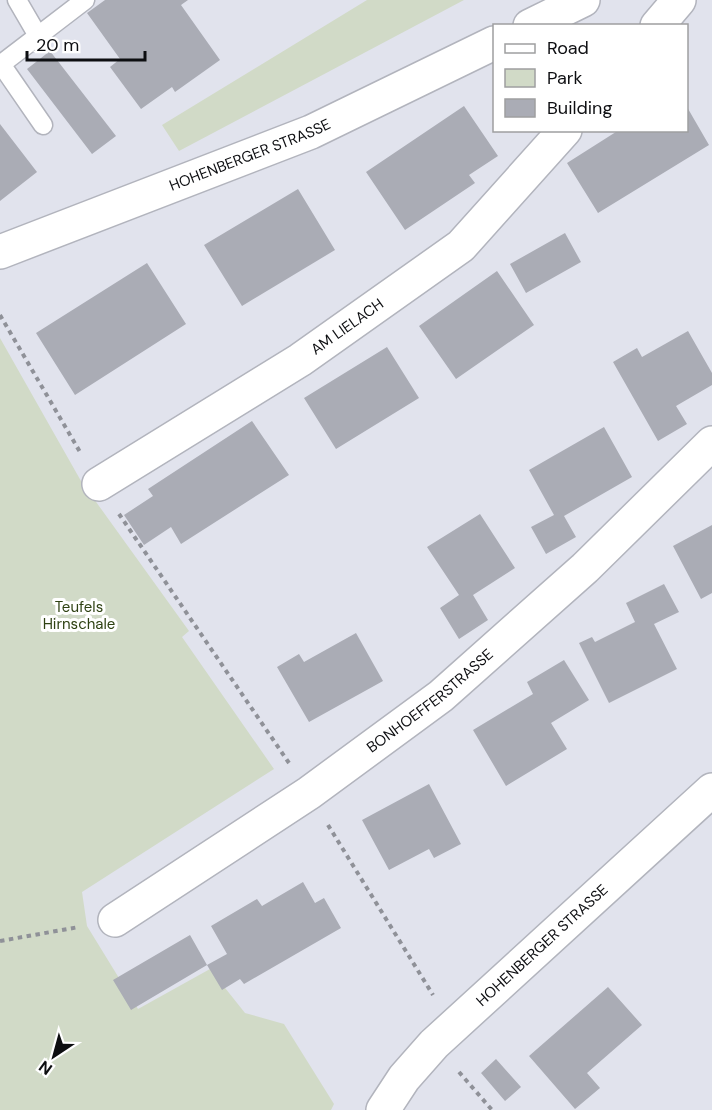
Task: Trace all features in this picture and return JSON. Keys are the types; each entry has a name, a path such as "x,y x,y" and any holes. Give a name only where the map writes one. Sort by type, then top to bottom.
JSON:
{"street":[{"path":"534,24 583,0"},
{"path":"659,24 679,0"},
{"name":"HOHENBERGER STRASSE","path":"0,252 311,132 493,44"},
{"name":"AM LIELACH","path":"99,484 300,360 461,246 563,132"},
{"name":"BONHOEFFERSTRASSE","path":"115,920 309,793 441,696 585,568 712,443"},
{"name":"HOHENBERGER STRASSE","path":"383,1110 404,1078 434,1044 712,790"}],"lane":[{"path":"16,0 38,36"},
{"path":"43,125 1,65 86,0"}],"path":[{"path":"0,315 99,484 309,793 439,1004 434,1044 492,1110"},
{"path":"0,941 115,920"}],"green space":[{"path":"367,0 464,0 179,151 162,125"},
{"name":"Teufels Hirnschale","path":"0,338 81,481 189,631 182,637 274,769 82,892 87,926 138,1009 210,969 245,1013 284,1024 334,1104 331,1110 0,1110"}],"building":[{"path":"105,0 188,0 181,5 220,60 175,92 172,87 141,109 110,67 120,59 87,13"},
{"path":"50,51 116,136 92,154 27,69"},
{"path":"464,106 498,156 469,175 475,183 405,230 366,172"},
{"path":"688,109 709,145 598,213 567,163 616,132 688,132"},
{"path":"0,124 37,172 0,201"},
{"path":"298,189 335,250 242,306 204,245"},
{"path":"565,233 581,262 526,293 510,264"},
{"path":"147,263 186,324 75,395 36,333"},
{"path":"497,271 534,325 456,379 419,326"},
{"path":"688,331 712,373 712,385 676,406 687,424 658,441 613,362 637,348 642,357"},
{"path":"387,347 419,398 336,449 304,398"},
{"path":"252,421 289,475 181,544 171,527 144,545 124,515 153,496 148,489"},
{"path":"604,427 632,477 564,516 576,537 546,554 531,527 554,515 529,470"},
{"path":"480,514 515,568 473,595 488,620 459,639 440,608 459,595 427,547"},
{"path":"712,525 712,593 701,599 673,546"},
{"path":"664,584 679,612 654,624 677,669 609,703 579,643 592,637 595,642 635,622 626,603"},
{"path":"356,633 383,681 309,722 277,667 299,654 304,662"},
{"path":"564,660 589,700 551,723 567,749 506,786 473,730 533,694 527,682"},
{"path":"429,784 461,844 434,858 429,849 389,870 362,820"},
{"path":"303,882 315,903 324,898 341,928 244,984 240,979 222,990 207,965 227,954 211,926 257,899 262,906"},
{"path":"190,935 207,965 131,1010 113,980"},
{"path":"608,987 642,1025 587,1073 600,1088 575,1109 529,1056"},
{"path":"496,1059 521,1087 505,1101 481,1073"}]}
